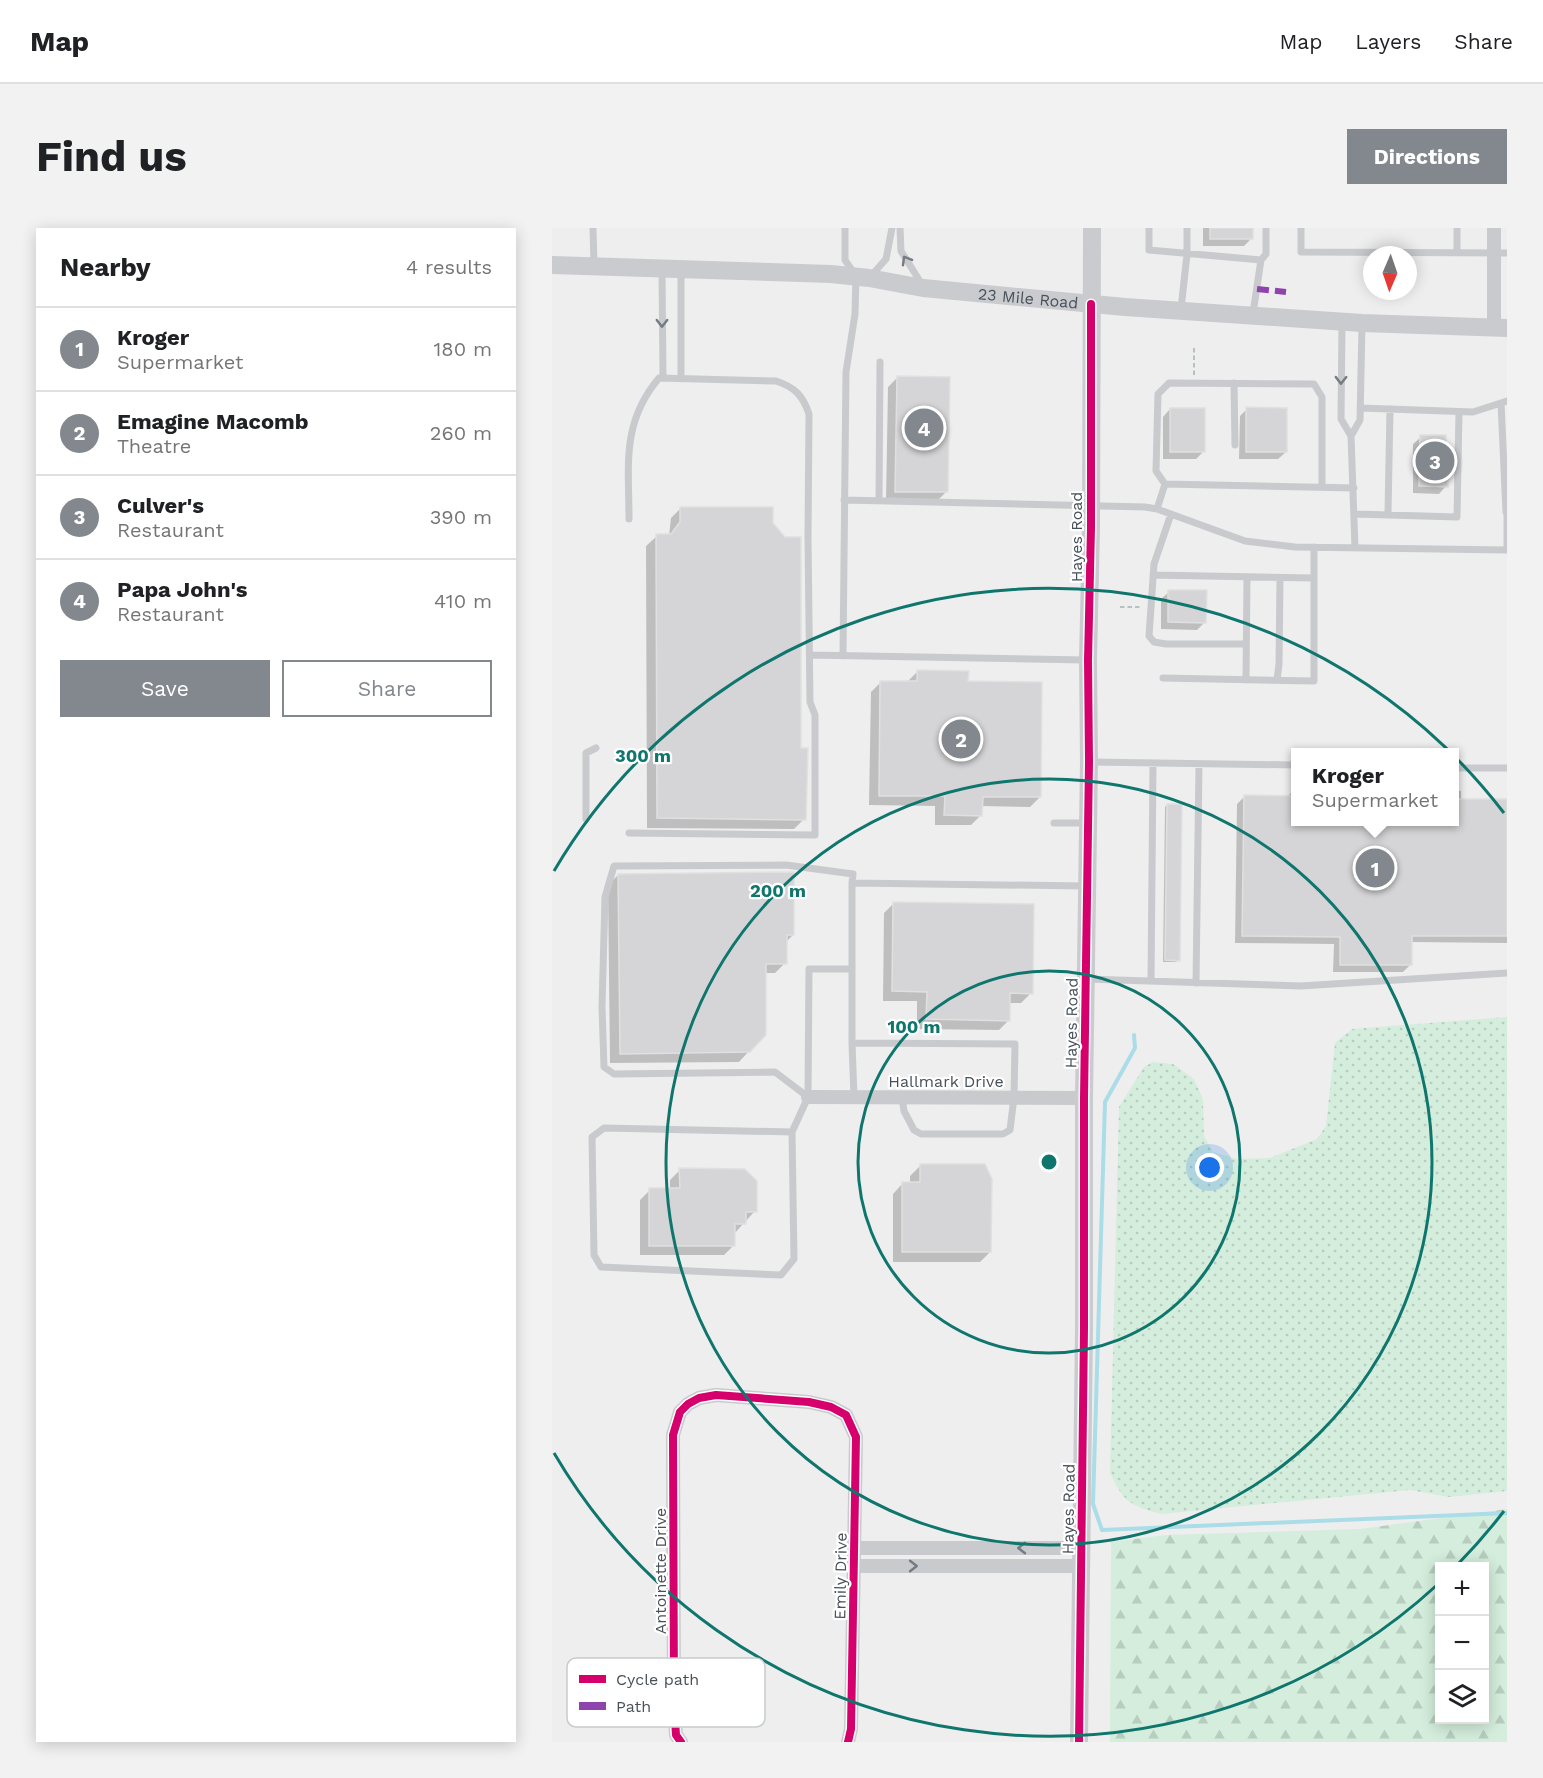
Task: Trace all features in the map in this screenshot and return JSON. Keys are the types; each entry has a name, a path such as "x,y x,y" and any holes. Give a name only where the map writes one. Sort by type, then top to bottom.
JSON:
{"street":[{"name":"Hayes Road","path":"1079,1742 1083,1098 1089,823 1088,660 1092,228"},
{"path":"1494,228 1500,254 1500,328"},
{"name":"23 Mile Road","path":"552,265 863,277 924,288 1091,304 1362,323 1500,328"},
{"name":"Hallmark Drive","path":"808,1096 1083,1098"},
{"name":"Antoinette Drive","path":"674,1658 673,1435 680,1412 699,1398 716,1395 809,1402 831,1407 846,1415 856,1437"},
{"name":"Emily Drive","path":"848,1742 852,1729 856,1437"},
{"path":"855,1548 956,1548 1081,1557"},
{"path":"956,1548 956,1566"},
{"path":"854,1566 956,1566 1081,1557"},
{"name":"Antoinette Drive","path":"675,1727 676,1735 681,1742"}],"lane":[{"path":"593,228 594,266"},
{"path":"845,228 845,260 863,277"},
{"path":"843,656 846,372 863,277 886,259 892,228"},
{"path":"900,228 901,251 924,288"},
{"path":"1149,228 1149,250 1262,260"},
{"path":"1180,311 1187,254 1187,228"},
{"path":"1252,316 1262,260 1266,254 1266,228"},
{"path":"1301,228 1301,252 1500,254"},
{"path":"1456,228 1457,253"},
{"path":"662,268 663,378"},
{"path":"681,269 681,379"},
{"path":"1342,321 1341,418 1351,436 1355,548"},
{"path":"1351,436 1360,420 1362,323"},
{"path":"879,501 880,362"},
{"path":"629,519 633,421 649,390 659,378 776,381 794,389 801,395 809,414 810,702 815,715 815,835 629,832"},
{"path":"1165,484 1156,471 1158,394 1169,383 1314,384 1322,397 1322,488"},
{"path":"1234,383 1235,445"},
{"path":"844,500 1157,509 1245,541 1314,547 1507,550 1504,402 1473,412 1360,408"},
{"path":"1388,514 1390,409"},
{"path":"1354,513 1457,517 1459,412"},
{"path":"1157,509 1165,484"},
{"path":"1165,484 1354,488"},
{"path":"1171,514 1154,564 1149,636 1154,642 1166,644 1246,644"},
{"path":"1162,678 1314,681 1314,547"},
{"path":"1153,575 1314,578"},
{"path":"1246,680 1247,577"},
{"path":"1277,680 1280,578"},
{"path":"810,655 1088,660"},
{"path":"586,819 586,753 596,748"},
{"path":"1089,762 1291,765"},
{"path":"1151,981 1153,763"},
{"path":"1196,983 1199,764"},
{"path":"1459,768 1507,768"},
{"path":"1054,823 1089,823"},
{"path":"808,1096 775,1072 628,1075 614,1074 604,1067 602,1007 605,897 614,867 786,865 853,874 854,1097"},
{"path":"852,883 1088,886"},
{"path":"792,1131 604,1128 592,1137 594,1255 601,1268 781,1275 794,1259 792,1131 808,1096 809,969 852,969"},
{"path":"1086,979 1301,986 1507,973"},
{"path":"852,1043 1015,1044 1014,1097 1010,1130 1003,1134 921,1134 914,1130 904,1111 902,1097"}],"path":[{"path":"1194,347 1194,383"},
{"path":"1120,608 1150,608"}],"green space":[{"path":"1507,1017 1507,1491 1449,1497 1410,1490 1161,1514 1129,1501 1124,1497 1110,1473 1119,1107 1144,1067 1153,1062 1173,1064 1194,1079 1203,1099 1204,1136 1213,1152 1237,1159 1270,1158 1317,1139 1326,1126 1335,1043 1352,1029"},
{"path":"1507,1509 1507,1742 1110,1742 1111,1542 1166,1535 1360,1529"}],"building":[{"path":"1210,228 1253,228 1253,239 1210,239"},
{"path":"897,376 950,377 948,492 895,492"},
{"path":"1246,407 1287,408 1287,452 1246,452"},
{"path":"1170,408 1205,408 1205,452 1170,452"},
{"path":"1420,435 1446,435 1446,455 1451,455 1451,467 1448,467 1448,487 1419,486"},
{"path":"680,507 773,507 773,523 785,537 801,537 801,748 808,748 806,820 657,818 656,534 671,534 680,522"},
{"path":"1168,590 1207,590 1206,623 1168,622"},
{"path":"917,670 969,671 968,681 1042,682 1041,797 983,797 982,816 944,815 945,796 879,796 880,681 917,681"},
{"path":"1244,795 1291,796 1291,826 1459,826 1459,799 1507,799 1507,936 1412,936 1412,965 1340,965 1340,937 1242,936"},
{"path":"1167,804 1182,804 1180,961 1165,960"},
{"path":"794,872 794,935 787,935 787,964 766,964 766,1035 750,1052 620,1054 618,874"},
{"path":"893,902 1034,904 1033,994 1010,993 1010,1021 926,1019 927,992 892,991"},
{"path":"920,1164 985,1164 992,1179 991,1252 902,1252 902,1182 920,1182"},
{"path":"679,1168 745,1169 757,1181 757,1212 746,1212 746,1224 735,1224 735,1246 649,1246 649,1188 680,1188"}],"waterway":[{"path":"1134,1035 1135,1048 1105,1102 1093,1504 1102,1530 1507,1513"}],"marked path":[{"path":"1257,289 1286,292"}],"cycle path":[{"path":"1079,1742 1091,528 1091,304"},
{"path":"674,1658 673,1435 680,1412 699,1398 716,1395 809,1402 831,1407 846,1415 856,1437 851,1729 848,1742"},
{"path":"675,1727 676,1735 681,1742"}],"place":[{"name":"Papa John's","path":"924,428"},
{"name":"Culver's","path":"1435,461"},
{"name":"Emagine Macomb","path":"961,739"},
{"name":"Kroger","path":"1375,868"}]}
